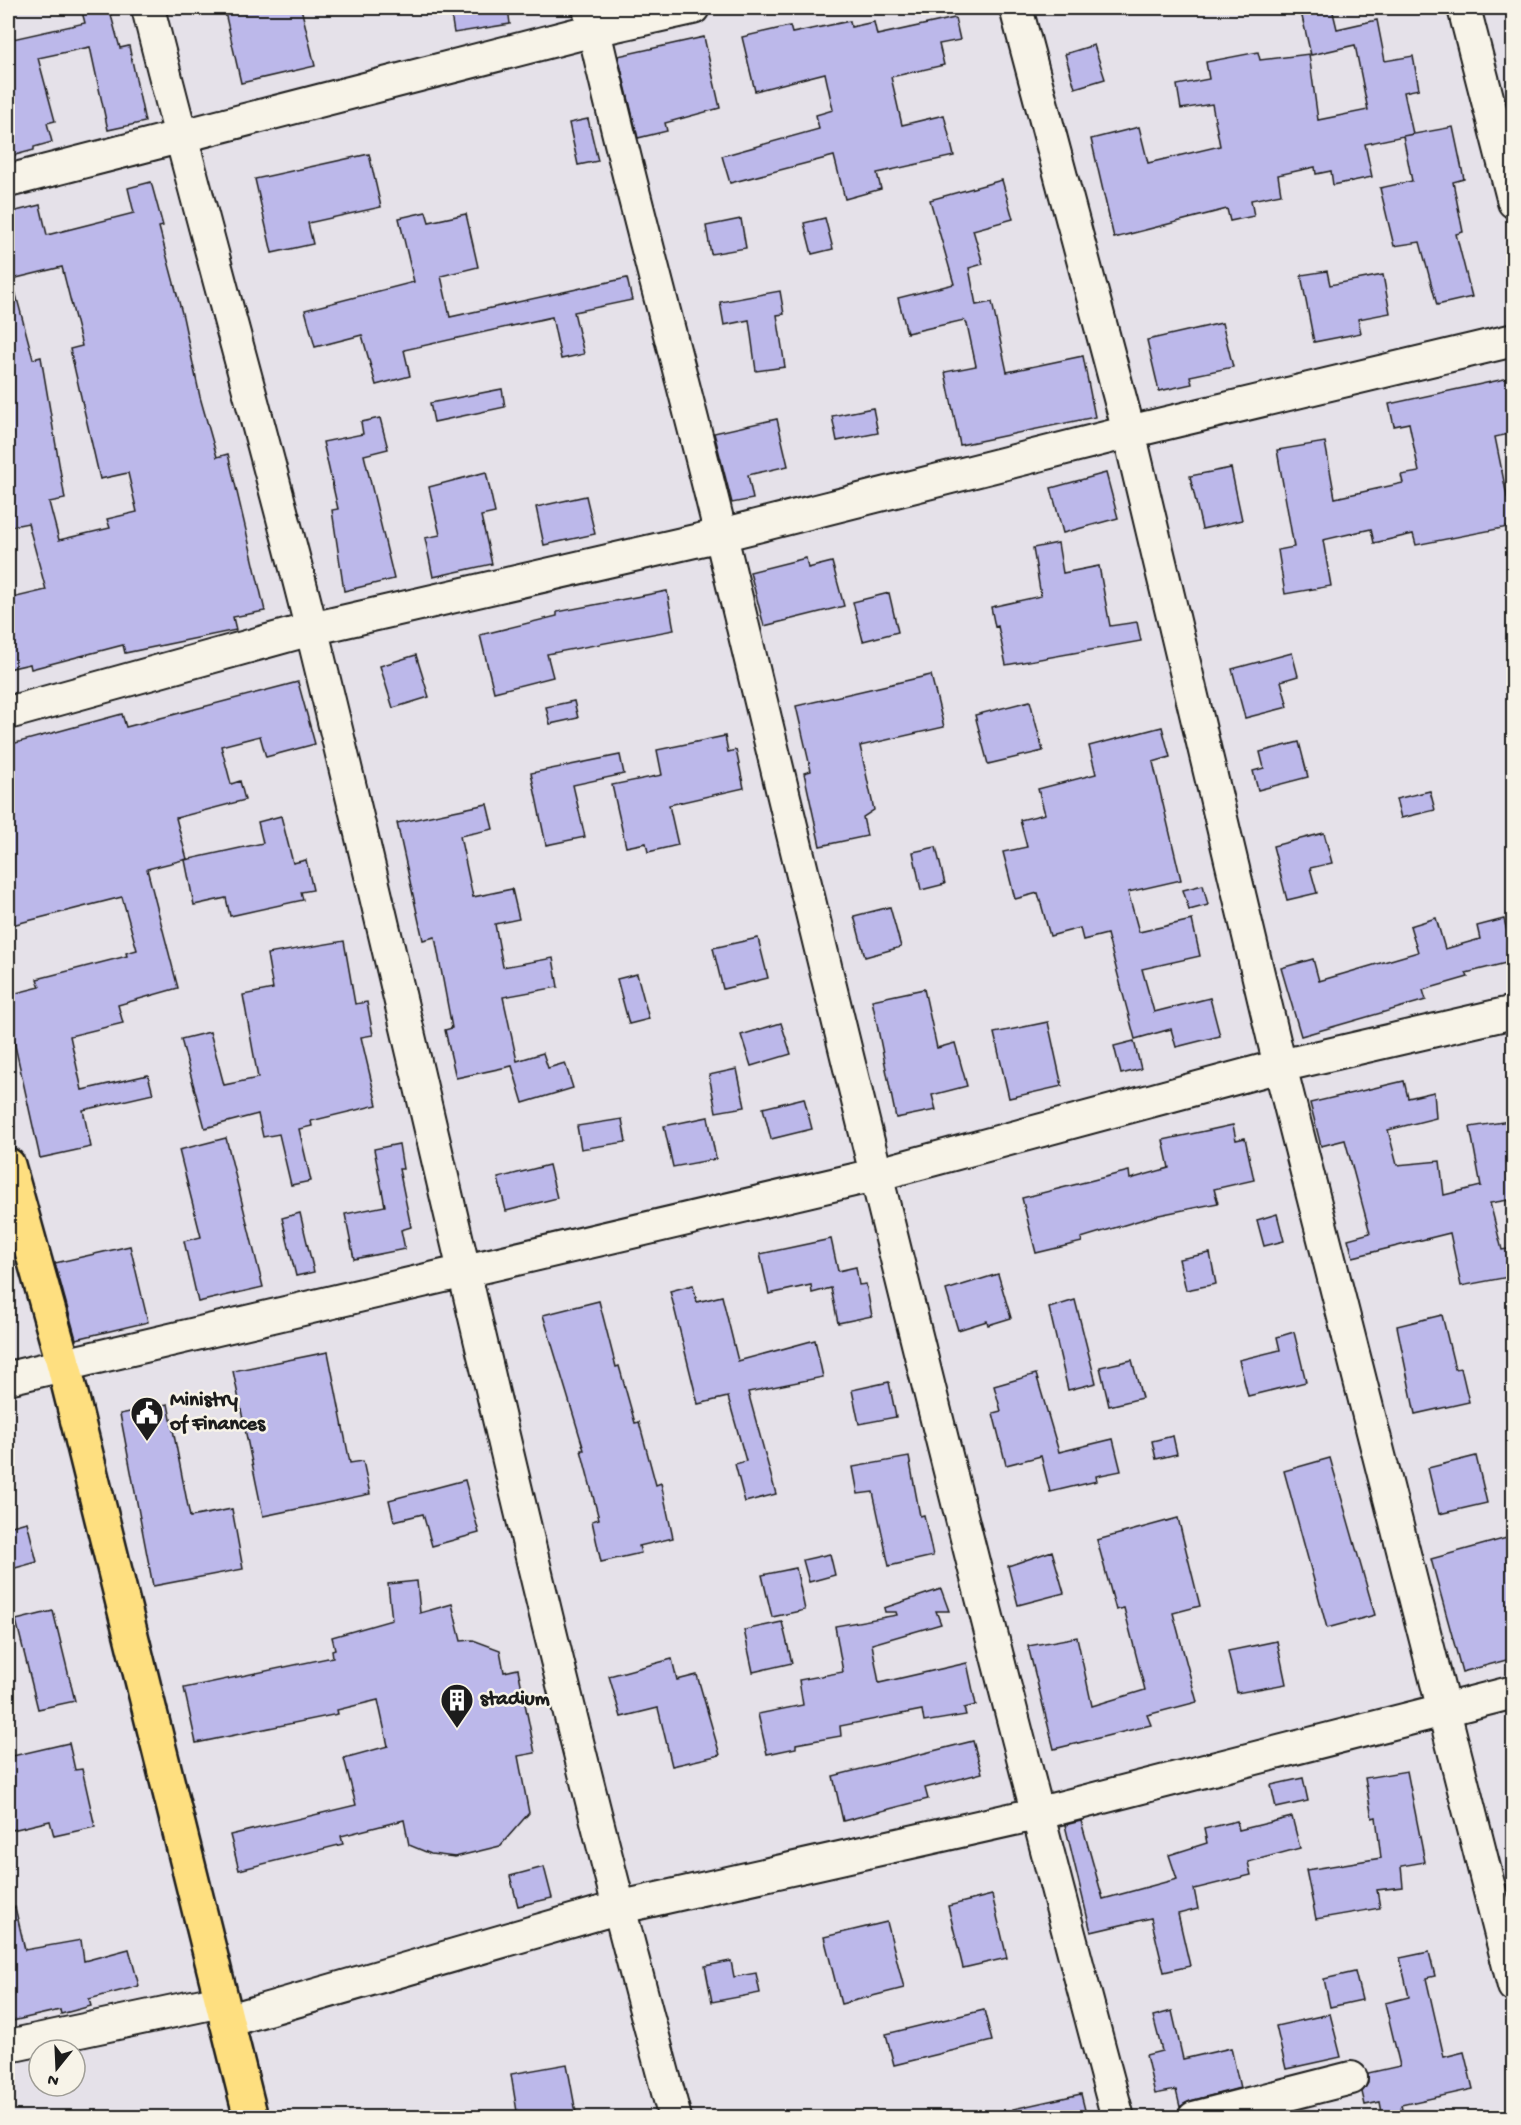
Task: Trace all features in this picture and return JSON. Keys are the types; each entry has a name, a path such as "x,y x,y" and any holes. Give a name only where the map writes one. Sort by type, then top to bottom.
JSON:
{"highway":[{"path":"8,1165 64,1366 250,2118"}],"street":[{"path":"148,8 311,629 462,1270 617,1908 675,2118"},
{"path":"8,181 181,137 592,19 693,8"},
{"path":"1016,8 1129,432 1280,1066 1514,1986"},
{"path":"1464,8 1514,202"},
{"path":"592,19 721,535 875,1175 1036,1814 1118,2118"},
{"path":"8,713 311,629 721,535 1129,432 1514,340"},
{"path":"8,1378 875,1175 1280,1066 1514,1012"},
{"path":"9,2046 223,2011 617,1908 1036,1814 1514,1692"},
{"path":"1194,2118 1351,2078"}],"building":[{"path":"81,8 109,8 120,48 129,46 145,122 108,130 90,47 38,58 55,121 47,123 52,142 8,157 8,40 85,23"},
{"path":"224,8 301,8 315,66 241,83"},
{"path":"450,8 508,8 510,24 454,33"},
{"path":"1300,8 1332,8 1337,29 1377,20 1385,61 1413,56 1419,89 1404,92 1413,134 1365,144 1372,177 1333,185 1331,171 1316,174 1315,167 1278,175 1281,194 1251,200 1254,216 1230,221 1227,209 1114,238 1091,139 1139,127 1148,163 1220,146 1212,104 1181,109 1177,85 1209,79 1206,62 1258,52 1260,60 1309,54 1318,120 1368,110 1355,45 1311,55"},
{"path":"955,18 960,40 939,44 944,65 891,77 902,125 944,115 954,156 877,173 881,189 845,199 834,156 730,183 722,156 819,129 816,115 833,110 825,73 755,91 742,37 790,26 792,33 850,21 851,27 874,22 877,35"},
{"path":"704,37 720,108 665,123 667,131 638,138 618,56"},
{"path":"1094,45 1105,79 1075,88 1065,54"},
{"path":"588,119 598,161 578,165 569,123"},
{"path":"1453,127 1464,179 1453,182 1463,232 1456,234 1472,297 1437,305 1420,242 1394,246 1380,188 1412,181 1403,136"},
{"path":"369,154 381,207 308,223 313,244 272,253 255,179"},
{"path":"1002,180 1013,219 973,230 983,264 969,268 976,305 992,302 1007,372 1083,356 1095,417 960,445 945,372 976,366 967,324 964,320 907,333 898,298 954,284 930,200"},
{"path":"151,182 163,226 159,227 183,317 200,397 217,457 228,454 265,611 233,617 236,630 125,653 123,645 31,669 30,664 8,669 8,599 46,590 28,523 8,527 8,460 13,459 8,439 8,288 14,287 33,359 41,357 65,499 49,502 59,540 110,528 107,519 137,512 128,473 100,479 70,349 82,346 62,267 8,280 8,213 40,205 47,235 134,213 128,188"},
{"path":"426,212 429,222 466,214 478,267 441,276 450,317 627,278 632,300 574,312 584,354 561,359 552,317 404,350 410,376 376,385 362,335 315,347 305,310 414,282 399,218"},
{"path":"825,218 833,249 812,254 804,223"},
{"path":"741,219 746,248 711,254 706,226"},
{"path":"1327,271 1330,285 1383,275 1390,313 1358,319 1361,333 1314,342 1301,275"},
{"path":"780,291 784,314 777,315 785,367 756,371 749,320 724,325 720,302"},
{"path":"1222,323 1233,367 1190,376 1192,384 1159,391 1147,340"},
{"path":"1514,377 1514,433 1495,437 1513,526 1416,545 1413,534 1374,543 1371,529 1323,540 1331,586 1285,594 1278,550 1294,547 1277,450 1325,442 1335,498 1403,483 1401,475 1419,472 1409,423 1394,426 1389,404"},
{"path":"502,389 505,407 434,422 430,403"},
{"path":"873,408 878,433 837,441 832,416"},
{"path":"380,418 388,449 364,455 394,579 344,591 332,510 338,509 323,442 363,434 361,422"},
{"path":"777,419 788,466 748,475 753,499 732,503 714,433"},
{"path":"1231,468 1242,520 1202,529 1190,476"},
{"path":"486,472 495,513 481,516 492,564 433,577 425,538 440,535 429,487"},
{"path":"1106,473 1118,518 1063,533 1051,488"},
{"path":"586,496 595,534 544,545 536,507"},
{"path":"1058,543 1063,573 1099,566 1110,626 1137,622 1141,641 1006,665 998,626 995,627 991,607 1041,596 1033,548"},
{"path":"806,558 808,568 832,562 844,606 764,626 750,572"},
{"path":"667,591 674,630 547,654 553,677 494,692 480,635 557,616 557,612"},
{"path":"889,593 898,632 863,641 853,602"},
{"path":"1292,653 1298,676 1281,681 1288,707 1245,718 1232,669"},
{"path":"416,655 429,697 393,708 380,666"},
{"path":"931,675 944,727 860,746 874,810 863,817 867,836 820,846 804,773 811,771 796,706"},
{"path":"298,682 315,744 266,757 260,736 221,746 231,784 240,781 245,800 176,818 187,859 147,869 178,988 118,1005 123,1023 70,1036 82,1090 148,1075 153,1094 83,1110 91,1147 40,1158 8,1014 8,995 40,987 37,979 127,956 126,953 137,950 122,897 8,926 8,745 122,714 126,727"},
{"path":"574,701 578,718 550,724 546,707"},
{"path":"1030,701 1043,751 988,764 975,715"},
{"path":"1162,727 1170,757 1153,762 1181,880 1128,892 1139,932 1192,920 1200,956 1142,969 1154,1012 1210,998 1220,1036 1176,1047 1171,1029 1135,1039 1107,934 1083,940 1080,928 1050,936 1038,893 1015,899 1003,852 1027,847 1020,820 1045,814 1038,789 1096,774 1089,746"},
{"path":"725,736 728,752 736,750 744,788 669,805 678,845 648,852 646,843 626,847 612,785 662,775 657,750"},
{"path":"1299,742 1308,777 1258,790 1253,771 1264,768 1260,752"},
{"path":"620,755 624,774 573,785 585,837 546,845 531,773"},
{"path":"1430,791 1435,810 1401,818 1396,799"},
{"path":"487,804 493,829 460,836 473,897 512,889 519,919 495,924 503,967 553,958 558,987 503,997 517,1061 543,1053 548,1068 565,1063 573,1088 523,1103 512,1066 456,1078 445,1030 452,1028 435,937 423,940 397,823"},
{"path":"281,816 293,863 306,860 313,890 301,892 303,900 230,916 226,898 194,905 185,860 263,843 258,822"},
{"path":"1324,833 1332,863 1310,868 1317,893 1287,900 1273,846"},
{"path":"936,847 945,884 921,890 913,852"},
{"path":"1203,885 1208,905 1189,910 1183,890"},
{"path":"890,907 901,947 865,957 854,916"},
{"path":"1436,918 1445,949 1480,939 1477,926 1504,919 1514,961 1466,973 1468,977 1423,990 1426,1000 1301,1036 1281,968 1313,959 1319,981 1418,952 1410,926"},
{"path":"758,938 768,978 723,989 713,948"},
{"path":"344,941 355,1004 367,1002 373,1035 361,1037 377,1105 311,1121 312,1126 299,1129 311,1181 291,1185 279,1134 263,1137 258,1114 205,1128 181,1039 210,1032 224,1085 258,1078 243,995 273,989 267,954"},
{"path":"637,974 649,1019 629,1024 617,979"},
{"path":"924,989 937,1048 955,1043 967,1086 932,1095 936,1110 896,1118 872,1000"},
{"path":"1048,1022 1062,1086 1009,1098 994,1033"},
{"path":"781,1023 791,1054 751,1066 741,1035"},
{"path":"1134,1041 1141,1069 1121,1074 1114,1046"},
{"path":"737,1069 745,1107 716,1112 709,1075"},
{"path":"1404,1081 1408,1098 1434,1092 1436,1118 1388,1130 1397,1165 1440,1161 1444,1195 1481,1186 1470,1127 1509,1121 1514,1148 1514,1199 1490,1203 1502,1250 1514,1248 1514,1276 1461,1286 1450,1233 1353,1257 1348,1239 1370,1233 1345,1140 1321,1146 1310,1103"},
{"path":"804,1098 812,1129 771,1139 763,1108"},
{"path":"708,1117 716,1159 673,1167 664,1126"},
{"path":"622,1119 626,1142 581,1149 577,1126"},
{"path":"1233,1125 1236,1140 1245,1138 1254,1180 1214,1189 1218,1203 1154,1216 1081,1238 1082,1242 1036,1253 1022,1198 1129,1171 1130,1179 1169,1168 1163,1140"},
{"path":"226,1138 263,1287 198,1302 184,1241 201,1237 179,1150"},
{"path":"399,1144 403,1169 399,1169 411,1227 401,1230 405,1249 354,1259 345,1214 385,1206 374,1149"},
{"path":"549,1165 557,1198 506,1211 498,1178"},
{"path":"300,1213 314,1272 296,1276 282,1218"},
{"path":"1277,1214 1284,1241 1264,1246 1257,1220"},
{"path":"831,1239 838,1271 856,1267 859,1285 866,1284 872,1316 838,1323 831,1288 812,1293 811,1285 769,1294 760,1254"},
{"path":"130,1246 148,1322 76,1339 55,1263"},
{"path":"1210,1253 1216,1284 1186,1290 1179,1259"},
{"path":"998,1274 1011,1318 988,1325 987,1321 958,1330 946,1290"},
{"path":"693,1285 697,1302 722,1296 738,1361 815,1340 823,1377 748,1392 776,1494 745,1502 735,1464 746,1461 728,1397 698,1404 670,1291"},
{"path":"1075,1300 1096,1383 1068,1390 1049,1308"},
{"path":"599,1301 616,1367 619,1366 635,1423 639,1422 656,1485 661,1483 673,1538 639,1546 641,1553 601,1562 592,1521 599,1519 581,1450 584,1450 543,1315"},
{"path":"1442,1315 1455,1369 1461,1368 1469,1402 1415,1414 1397,1326"},
{"path":"1294,1332 1306,1382 1248,1396 1239,1360 1280,1350 1277,1337"},
{"path":"328,1352 350,1463 363,1461 370,1494 263,1516 233,1371"},
{"path":"1132,1360 1142,1398 1109,1406 1100,1367"},
{"path":"1036,1374 1059,1452 1113,1439 1121,1471 1096,1476 1097,1481 1050,1492 1041,1456 1006,1465 993,1413 1001,1411 994,1386"},
{"path":"889,1382 896,1417 859,1424 852,1390"},
{"path":"168,1404 190,1517 232,1509 243,1569 153,1586 120,1414"},
{"path":"1173,1436 1177,1454 1156,1459 1152,1441"},
{"path":"1476,1456 1487,1503 1439,1514 1428,1468"},
{"path":"909,1457 920,1516 924,1515 933,1556 889,1566 873,1492 858,1494 853,1467"},
{"path":"1330,1458 1375,1615 1327,1628 1284,1471"},
{"path":"465,1480 479,1533 432,1546 423,1514 394,1521 389,1500"},
{"path":"1178,1518 1200,1606 1173,1613 1197,1702 1147,1715 1151,1725 1054,1749 1028,1646 1077,1637 1092,1706 1145,1690 1124,1608 1116,1610 1097,1540"},
{"path":"27,1522 37,1562 8,1570 8,1527"},
{"path":"1514,1536 1514,1658 1462,1672 1431,1559"},
{"path":"1052,1551 1064,1593 1018,1605 1008,1566"},
{"path":"830,1554 835,1575 809,1582 803,1560"},
{"path":"796,1568 805,1610 772,1617 762,1575"},
{"path":"417,1581 420,1613 452,1604 461,1641 473,1640 500,1650 504,1672 518,1669 535,1753 518,1756 529,1813 500,1846 455,1857 431,1854 409,1845 404,1820 341,1836 343,1844 239,1870 230,1835 356,1805 344,1758 388,1746 378,1700 337,1710 338,1714 196,1743 184,1688 333,1657 332,1650 335,1649 332,1637 392,1620 388,1584"},
{"path":"941,1589 949,1611 936,1611 941,1624 872,1644 879,1683 967,1663 976,1705 964,1708 966,1715 924,1722 922,1710 840,1726 841,1736 796,1744 796,1748 767,1754 758,1714 803,1705 799,1680 843,1672 835,1626 897,1615 896,1612 885,1612 884,1608"},
{"path":"53,1611 75,1701 38,1709 16,1620"},
{"path":"782,1622 792,1663 753,1672 744,1630"},
{"path":"1277,1641 1286,1684 1237,1693 1228,1651"},
{"path":"672,1659 677,1680 697,1675 720,1755 672,1766 658,1708 621,1717 609,1676"},
{"path":"973,1741 982,1773 925,1788 928,1799 843,1821 833,1776"},
{"path":"69,1743 75,1770 82,1769 95,1827 54,1836 50,1821 8,1831 8,1757"},
{"path":"1407,1771 1425,1862 1401,1866 1403,1887 1377,1890 1380,1908 1316,1919 1306,1870 1381,1858 1376,1817 1372,1818 1365,1778"},
{"path":"1303,1778 1308,1801 1276,1808 1271,1785"},
{"path":"1292,1817 1300,1848 1248,1862 1251,1875 1194,1889 1198,1909 1178,1914 1190,1966 1164,1972 1151,1918 1091,1932 1065,1825 1081,1821 1103,1899 1177,1879 1169,1855 1207,1843 1204,1829 1237,1821 1239,1830"},
{"path":"544,1867 552,1898 518,1906 510,1876"},
{"path":"992,1895 1007,1958 963,1968 948,1906"},
{"path":"15,1907 25,1950 81,1940 84,1961 129,1949 139,1986 89,1999 91,2006 61,2014 60,2010 8,2022 8,1908"},
{"path":"887,1922 904,1988 841,2004 824,1937"},
{"path":"1429,1952 1435,1976 1426,1978 1444,2057 1464,2052 1473,2089 1401,2105 1404,2118 1383,2118 1380,2102 1365,2105 1362,2092 1368,2083 1368,2073 1400,2066 1385,2003 1409,1997 1400,1958"},
{"path":"731,1961 734,1977 756,1973 760,1993 712,2002 705,1966"},
{"path":"1355,1972 1362,2000 1330,2007 1324,1979"},
{"path":"984,2010 992,2041 894,2065 886,2034"},
{"path":"1172,2011 1183,2059 1231,2048 1240,2088 1190,2101 1180,2107 1176,2090 1155,2094 1146,2055 1162,2051 1153,2016"},
{"path":"1330,2014 1341,2057 1286,2069 1276,2026"},
{"path":"567,2064 577,2118 518,2118 511,2074"},
{"path":"1081,2094 1086,2114 1071,2118 1014,2118 1013,2109"}],"place":[{"name":"Ministry of Finances","path":"147,1442"},
{"name":"stadium","path":"457,1729"}]}
